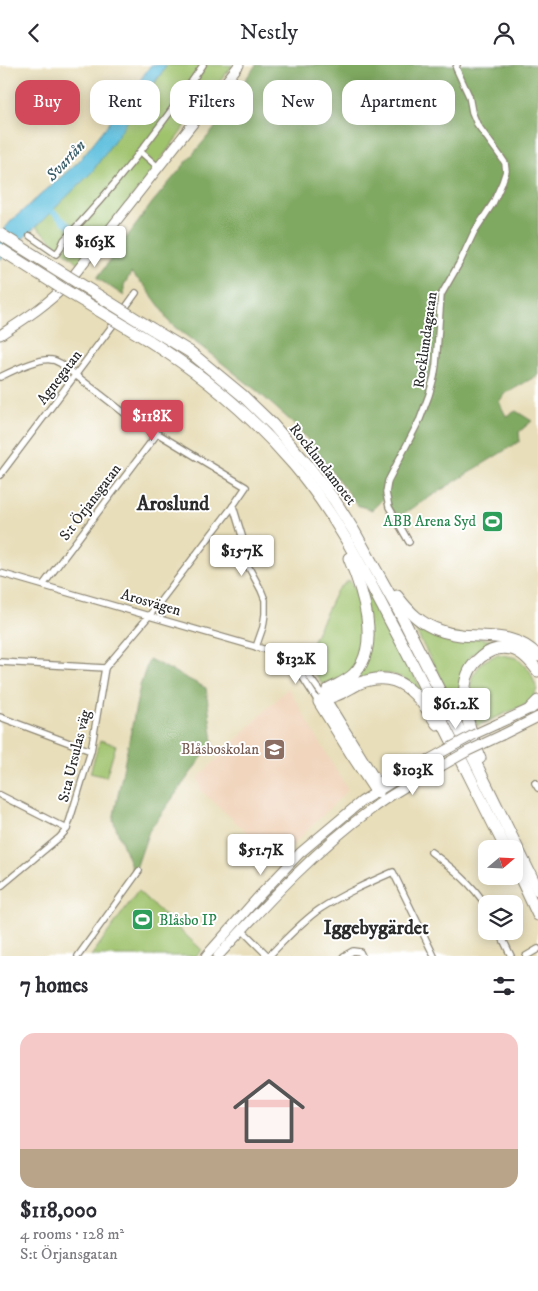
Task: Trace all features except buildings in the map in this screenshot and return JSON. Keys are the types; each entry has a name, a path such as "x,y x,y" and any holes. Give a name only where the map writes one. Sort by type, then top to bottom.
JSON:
{"highway":[{"name":"Rocklundamotet","path":"0,234 190,352 242,395 265,417 307,464 335,501 354,531 361,556"},
{"path":"0,249 148,340 202,377 267,434 295,466 361,556 502,840"},
{"path":"361,556 371,575 401,615 482,774 538,890"},
{"path":"371,575 397,596 416,618 431,627 456,635 488,636 515,640 525,644 538,656"},
{"path":"322,700 328,691 355,673 361,664 366,651 368,632 366,613 371,575"},
{"path":"482,774 481,761 470,726 465,700 465,684 471,667 483,655 494,650 510,649 524,656 538,671"},
{"path":"322,700 332,698 360,683 374,679 386,679 400,683 409,688 420,700 464,765"},
{"path":"523,883 538,915"}],"street":[{"path":"30,236 56,254 64,239 111,189 170,114 203,65"},
{"path":"0,335 44,305 66,285 239,65"},
{"name":"Rocklundagatan","path":"408,542 389,507 386,493 388,481 420,419 429,395 436,365 441,295 460,262 474,232 493,203 506,171 505,163 477,124 472,112 469,96 456,68 457,65"},
{"path":"140,152 159,168"},
{"name":"Agnegatan","path":"0,475 136,293"},
{"path":"0,377 20,367 52,359 64,366 127,415 246,487 149,616 105,669 0,661"},
{"name":"S:t Örjansgatan","path":"43,585 157,434"},
{"path":"233,506 243,539 248,566 265,600 263,627 256,647"},
{"name":"Arosvägen","path":"0,573 284,655 294,660 300,664 366,771 377,782 378,791 383,800"},
{"name":"S:ta Ursulas väg","path":"0,887 67,829 91,751 105,669"},
{"path":"218,956 260,895 300,853 362,801 460,741 536,708"},
{"path":"206,956 349,827 383,800 468,751 502,735 536,708"},
{"path":"0,717 91,751"},
{"path":"362,801 367,786 366,771 381,778 404,774"},
{"path":"0,795 67,829"},
{"path":"431,852 471,885 479,895"},
{"path":"78,956 139,871"},
{"path":"238,927 268,956 291,933 320,909 356,889 393,872 434,956"},
{"path":"504,940 512,956"},
{"path":"526,956 538,949"},
{"path":"344,956 353,951 360,952 362,956"}],"shaded area":[{"name":"Blåsboskolan","path":"288,688 348,790 277,860 201,790 198,778"}],"green space":[{"path":"167,65 233,65 221,80 170,80 170,125 186,125 79,264 36,227 123,125 160,125 160,80 157,80"},
{"path":"256,65 538,65 538,375 505,393 499,402 506,416 516,411 532,421 519,432 520,441 401,515 391,511 386,496 372,510 357,505 314,447 293,423 257,391 167,320 161,308 144,285 131,273 124,285 124,296 97,278 152,203 216,125 253,125 253,80 245,80"},
{"path":"349,580 358,593 364,622 361,656 350,672 336,680 322,684 312,668 306,663 312,642 337,590"},
{"path":"367,594 370,595 428,701 413,686 395,675 372,675 348,683 359,675"},
{"path":"408,616 425,629 508,643 481,648 469,658 465,665 460,689 464,723"},
{"path":"498,654 517,658 530,671 537,689 531,702 477,726 473,714 470,691 472,677 482,662"},
{"path":"149,659 206,688 213,742 149,831 134,874 113,820 140,686"},
{"path":"100,740 116,745 106,777 90,773"},
{"name":"Blåsbo IP","path":"138,891 202,950 196,956 91,956"}],"water":[{"path":"151,65 167,65 156,80 140,80"},
{"path":"107,125 125,125 92,172 0,260 0,234 12,220 78,162"}],"waterway":[{"path":"47,207 90,244"}],"place":[{"name":"ABB Arena Syd","path":"492,521"},
{"name":"Blåsboskolan","path":"275,749"},
{"name":"Blåsbo IP","path":"143,920"}],"district":[{"name":"Aroslund","path":"173,503"},
{"name":"Iggebygärdet","path":"376,927"}],"water label":[{"name":"Svartån","path":"65,160"}]}
